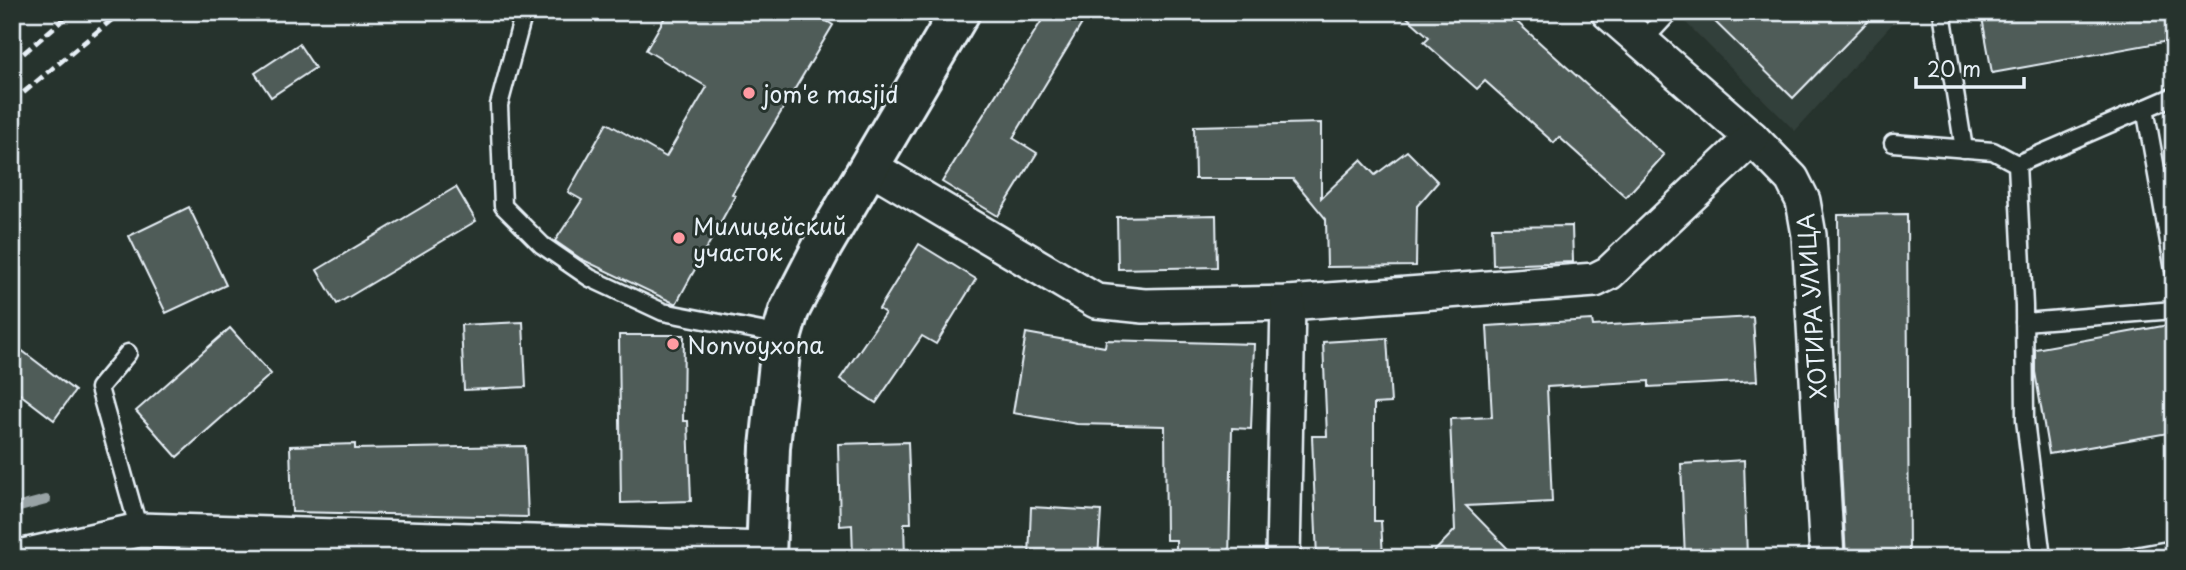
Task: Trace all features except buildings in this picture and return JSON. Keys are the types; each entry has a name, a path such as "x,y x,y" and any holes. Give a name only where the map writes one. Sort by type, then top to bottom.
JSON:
{"main road":[{"path":"766,553 771,447 782,335 799,288 960,12"}],"street":[{"name":"ХОТИРА УЛИЦА","path":"1608,12 1752,138 1792,179 1803,201 1809,235 1827,558"},
{"path":"869,166 1096,302 1144,306 1288,303 1595,280 1609,273 1752,138"},
{"path":"1283,558 1288,303"},
{"path":"14,558 139,530 766,553"}],"lane":[{"path":"524,12 499,105 503,206 542,245 570,265 590,278 663,312 782,335"},
{"path":"1642,42 1670,12"},
{"path":"1942,12 1964,149"},
{"path":"2017,164 2174,96"},
{"path":"2145,108 2174,270"},
{"path":"1893,143 1993,151 2017,164"},
{"path":"2017,164 2025,419 2042,558"},
{"path":"2024,322 2174,310"},
{"path":"128,353 99,388 139,530"},
{"path":"2124,558 2174,549"}],"shaded area":[{"path":"1675,12 1903,12 1795,131"}],"waterway":[{"path":"12,509 46,500"}],"railway":[{"path":"12,63 72,12"},
{"path":"12,102 121,12"}],"place":[{"name":"jom'e masjid","path":"749,93"},
{"name":"Милицейский участок","path":"679,238"},
{"name":"Nonvoyxona","path":"673,344"}]}
